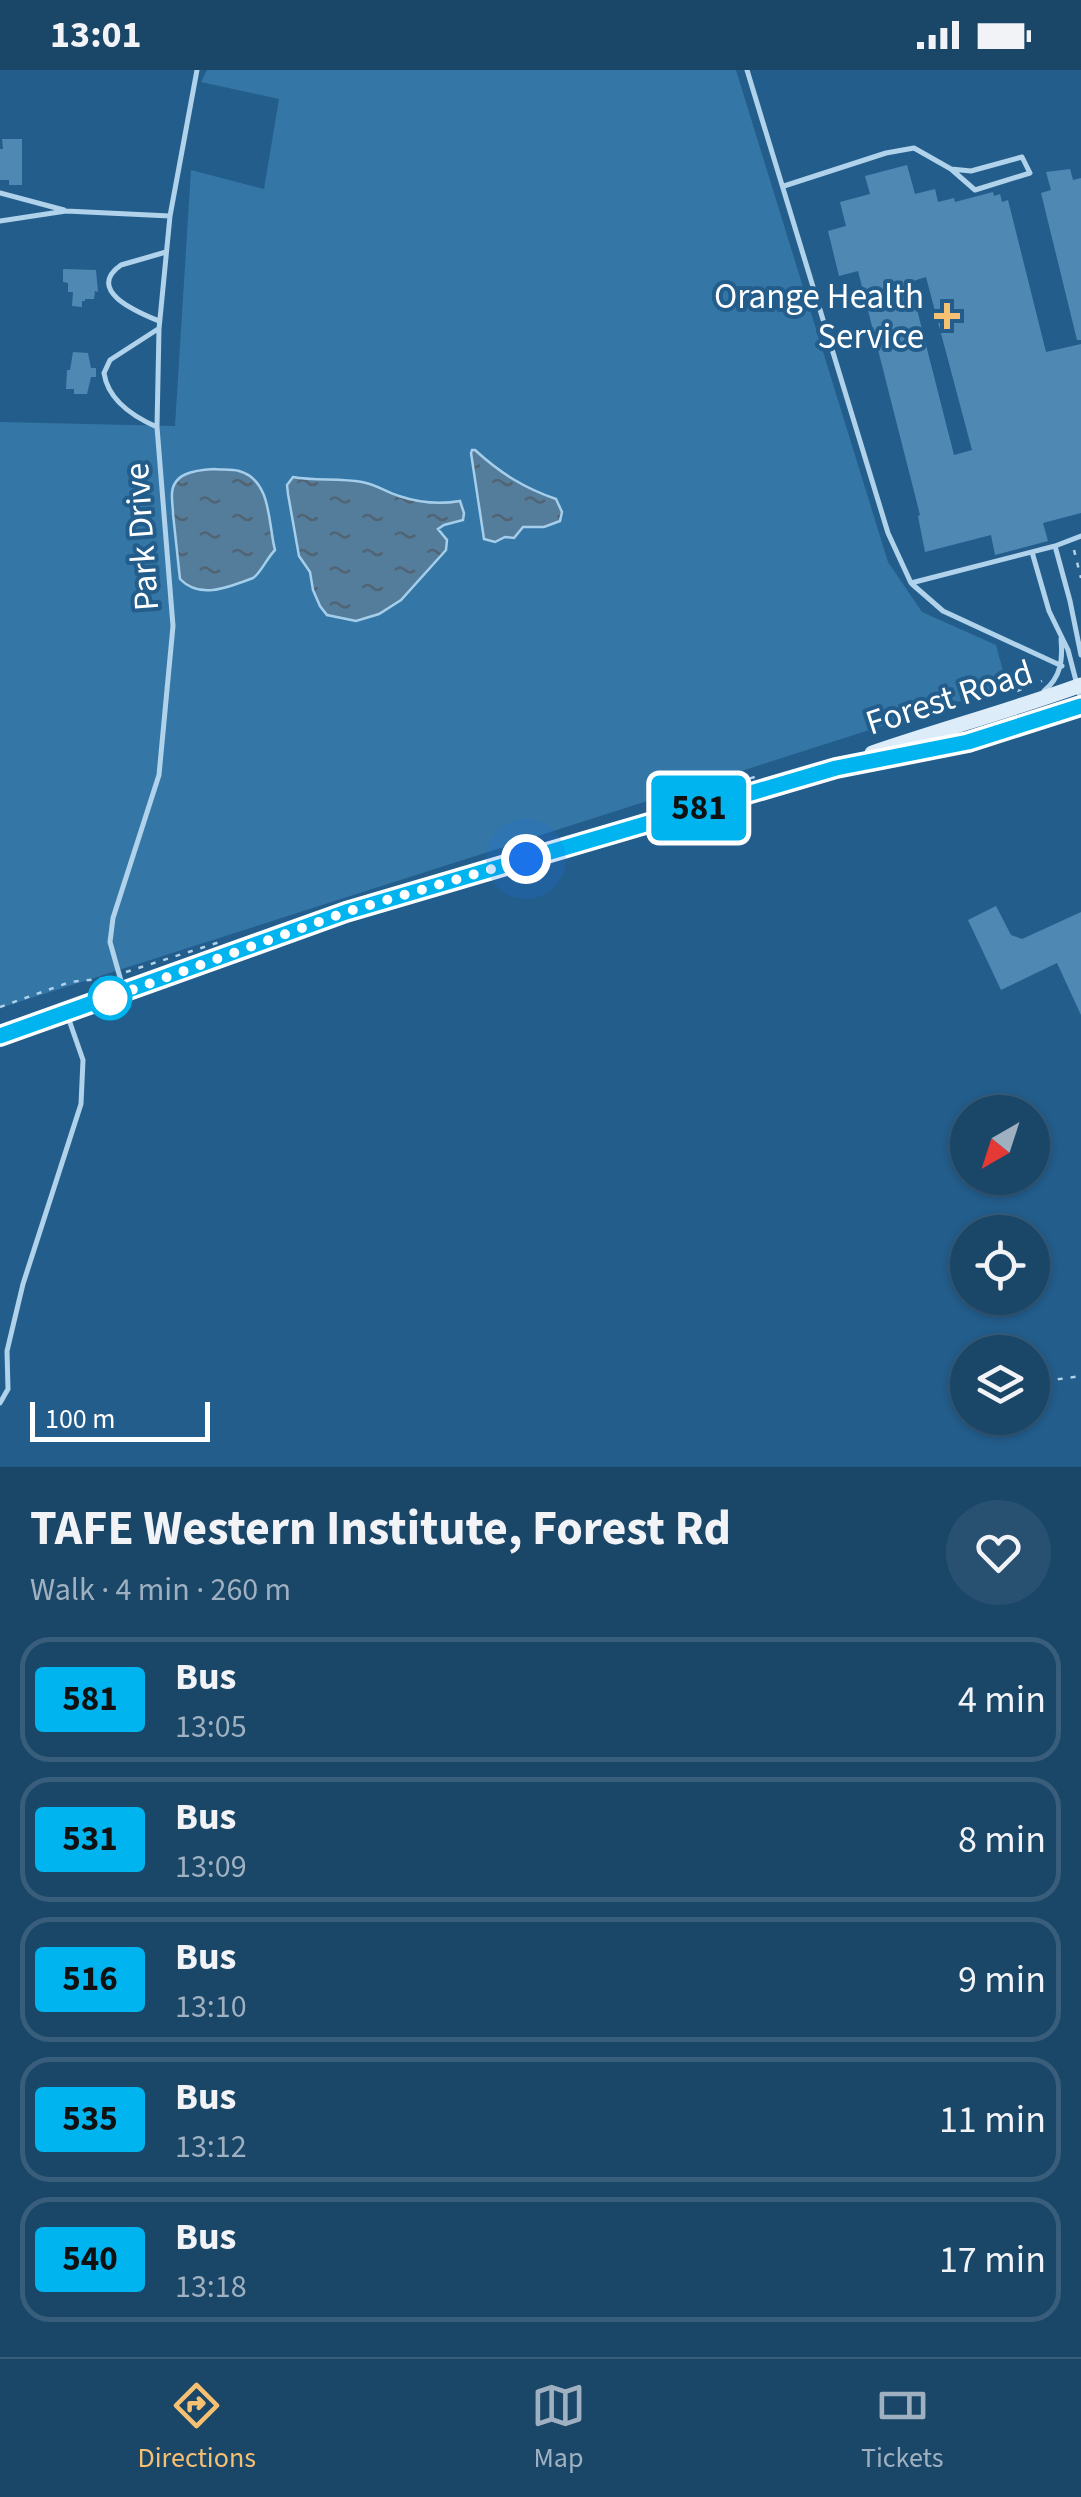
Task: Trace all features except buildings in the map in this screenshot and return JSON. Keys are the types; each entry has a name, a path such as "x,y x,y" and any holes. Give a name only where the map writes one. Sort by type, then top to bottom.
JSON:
{"main road":[{"name":"Forest Road","path":"836,768 951,726 1080,694"},
{"name":"Forest Road","path":"0,1036 346,912 836,768 968,742 1080,694"}],"lane":[{"name":"Park Drive","path":"125,992 110,942 113,918 159,774 173,626 157,427 159,325 170,216 198,70"},
{"path":"747,70 888,534 912,584 943,610 1062,666"},
{"path":"784,186 886,153 914,148 952,169 976,190 1030,173 1022,157 971,170 952,169"},
{"path":"0,193 66,211"},
{"path":"0,221 66,211 170,216"},
{"path":"157,427 140,420 116,400 109,392 104,373 110,360 159,325 117,300 110,286 115,269 166,252"},
{"path":"912,584 1081,536"},
{"path":"1055,546 1078,625 1081,655"},
{"path":"1032,552 1080,694"},
{"path":"1030,704 1050,686 1062,666 1060,636"},
{"path":"0,1404 8,1389 7,1351 22,1284 81,1104 83,1060 67,1014"}],"path":[{"path":"1081,545 1074,548 1081,578"},
{"path":"0,1007 70,982 120,974"},
{"path":"1050,1381 1081,1376"}],"shaded area":[{"path":"207,70 736,70 888,562 922,612 996,645 1007,686 0,1008 0,422 175,426 191,170 264,189 279,99 201,82"}],"water":[{"path":"472,450 513,479 556,499 562,512 560,521 544,527 523,527 514,538 495,542 484,539"},
{"path":"214,469 239,471 258,483 267,504 275,550 253,578 225,588 196,589 180,579 172,490 185,474"},
{"path":"293,477 362,482 422,502 460,501 463,520 438,529 447,540 446,550 401,600 379,614 356,621 327,615 313,590 310,572 299,556 287,485"}],"bus line":[{"name":"581","path":"0,1036 346,912 836,768 968,742 1081,706"}],"place":[{"name":"Orange Health Service","path":"947,316"}],"route":[{"path":"110,998 96,1003 346,912 526,859"}]}
